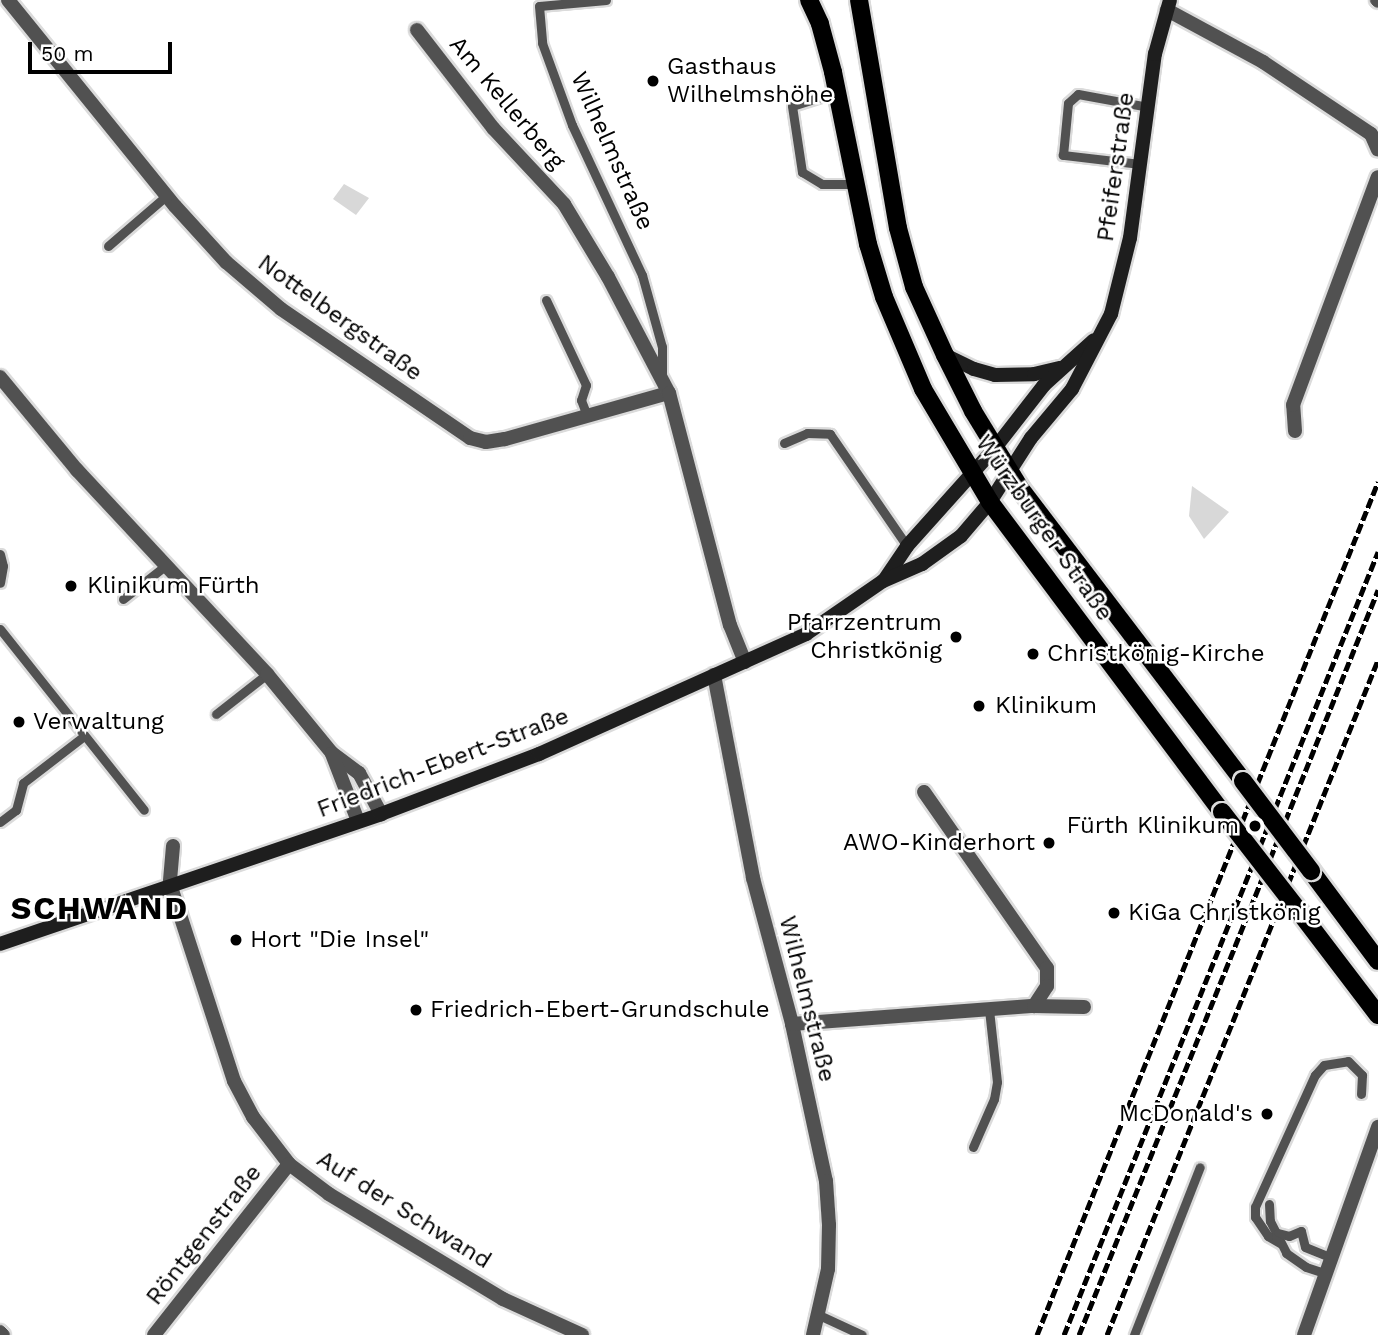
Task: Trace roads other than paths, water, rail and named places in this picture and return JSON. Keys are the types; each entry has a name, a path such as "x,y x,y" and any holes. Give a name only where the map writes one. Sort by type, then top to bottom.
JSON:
{"main road":[{"name":"Würzburger Straße","path":"809,0 820,24 854,184 884,297 923,389 990,502 1378,1015"},
{"name":"Würzburger Straße","path":"859,0 898,228 915,287 944,355 1010,472 1378,961"}],"street":[{"name":"Nottelbergstraße","path":"8,0 167,195 226,262 281,309 470,438 486,442 505,439 587,416 665,386"},
{"path":"1169,5 1285,76 1371,134 1378,150"},
{"name":"Pfeiferstraße","path":"1010,472 1031,438 1072,389 1111,314 1120,287 1155,54 1169,5"},
{"name":"Am Kellerberg","path":"417,30 493,128 564,204"},
{"path":"1295,431 1293,405 1378,177"},
{"name":"Wilhelmstraße","path":"564,204 608,276 665,386 730,625 745,662"},
{"name":"Pfeiferstraße","path":"995,448 1060,368 1098,337"},
{"path":"944,355 974,369 995,374 1034,374 1060,368"},
{"path":"0,377 77,470 267,674 332,752 359,773 381,814"},
{"name":"Friedrich-Ebert-Straße","path":"883,581 907,546 995,448"},
{"name":"Friedrich-Ebert-Straße","path":"0,944 381,814 539,754 806,634 883,581 922,564 950,544 990,502 1010,472"},
{"name":"Wilhelmstraße","path":"714,675 754,878 792,1024 826,1181 828,1264 813,1335"},
{"path":"332,752 358,821"},
{"path":"924,792 1047,968 1047,986 1034,1006"},
{"path":"170,884 173,846"},
{"name":"Auf der Schwand","path":"170,884 234,1081 253,1117 289,1164 330,1194 503,1299 582,1335"},
{"path":"792,1024 1034,1006 1084,1006"},
{"path":"1304,1335 1378,1127"},
{"path":"1367,1164 1378,1152"},
{"name":"Röntgenstraße","path":"154,1335 289,1164"}],"lane":[{"name":"Wilhelmstraße","path":"606,0 539,6 541,43 572,125 642,275 662,347 665,386"},
{"path":"836,92 792,106 802,172 822,184 854,184"},
{"path":"1140,164 1063,155 1068,103 1078,94 1148,107"},
{"path":"108,246 167,195"},
{"path":"547,300 586,385 581,400 587,416"},
{"path":"784,443 807,433 830,434 907,546"},
{"path":"0,554 3,566 0,583"},
{"path":"123,599 165,566"},
{"path":"0,629 144,810"},
{"path":"216,714 267,674"},
{"path":"0,822 16,810 23,783 84,736"},
{"path":"972,1147 994,1098 997,1082 989,1009"},
{"path":"1325,1273 1293,1260 1280,1243 1268,1236 1255,1217 1255,1208 1315,1075 1324,1065 1348,1060 1360,1069 1361,1094"},
{"path":"1325,1075 1336,1062"},
{"path":"1134,1335 1200,1167"},
{"path":"1269,1204 1270,1221 1278,1233 1280,1243"},
{"path":"1278,1233 1289,1236 1301,1231 1305,1247 1332,1258"},
{"path":"819,1315 862,1335"}],"railway":[{"path":"1037,1335 1378,482"},
{"path":"1064,1335 1378,552"},
{"path":"1079,1335 1378,590"},
{"path":"1107,1335 1378,660"}],"place":[{"name":"Gasthaus Wilhelmshöhe","path":"653,81"},
{"name":"Klinikum Fürth","path":"71,586"},
{"name":"Pfarrzentrum Christkönig","path":"956,637"},
{"name":"Christkönig-Kirche","path":"1033,654"},
{"name":"Klinikum","path":"979,706"},
{"name":"Verwaltung","path":"19,722"},
{"name":"Fürth Klinikum","path":"1255,826"},
{"name":"AWO-Kinderhort","path":"1049,843"},
{"name":"KiGa Christkönig","path":"1114,913"},
{"name":"Hort \"Die Insel\"","path":"236,940"},
{"name":"Friedrich-Ebert-Grundschule","path":"416,1010"},
{"name":"McDonald's","path":"1267,1114"}],"district":[{"name":"SCHWAND","path":"100,908"}]}
